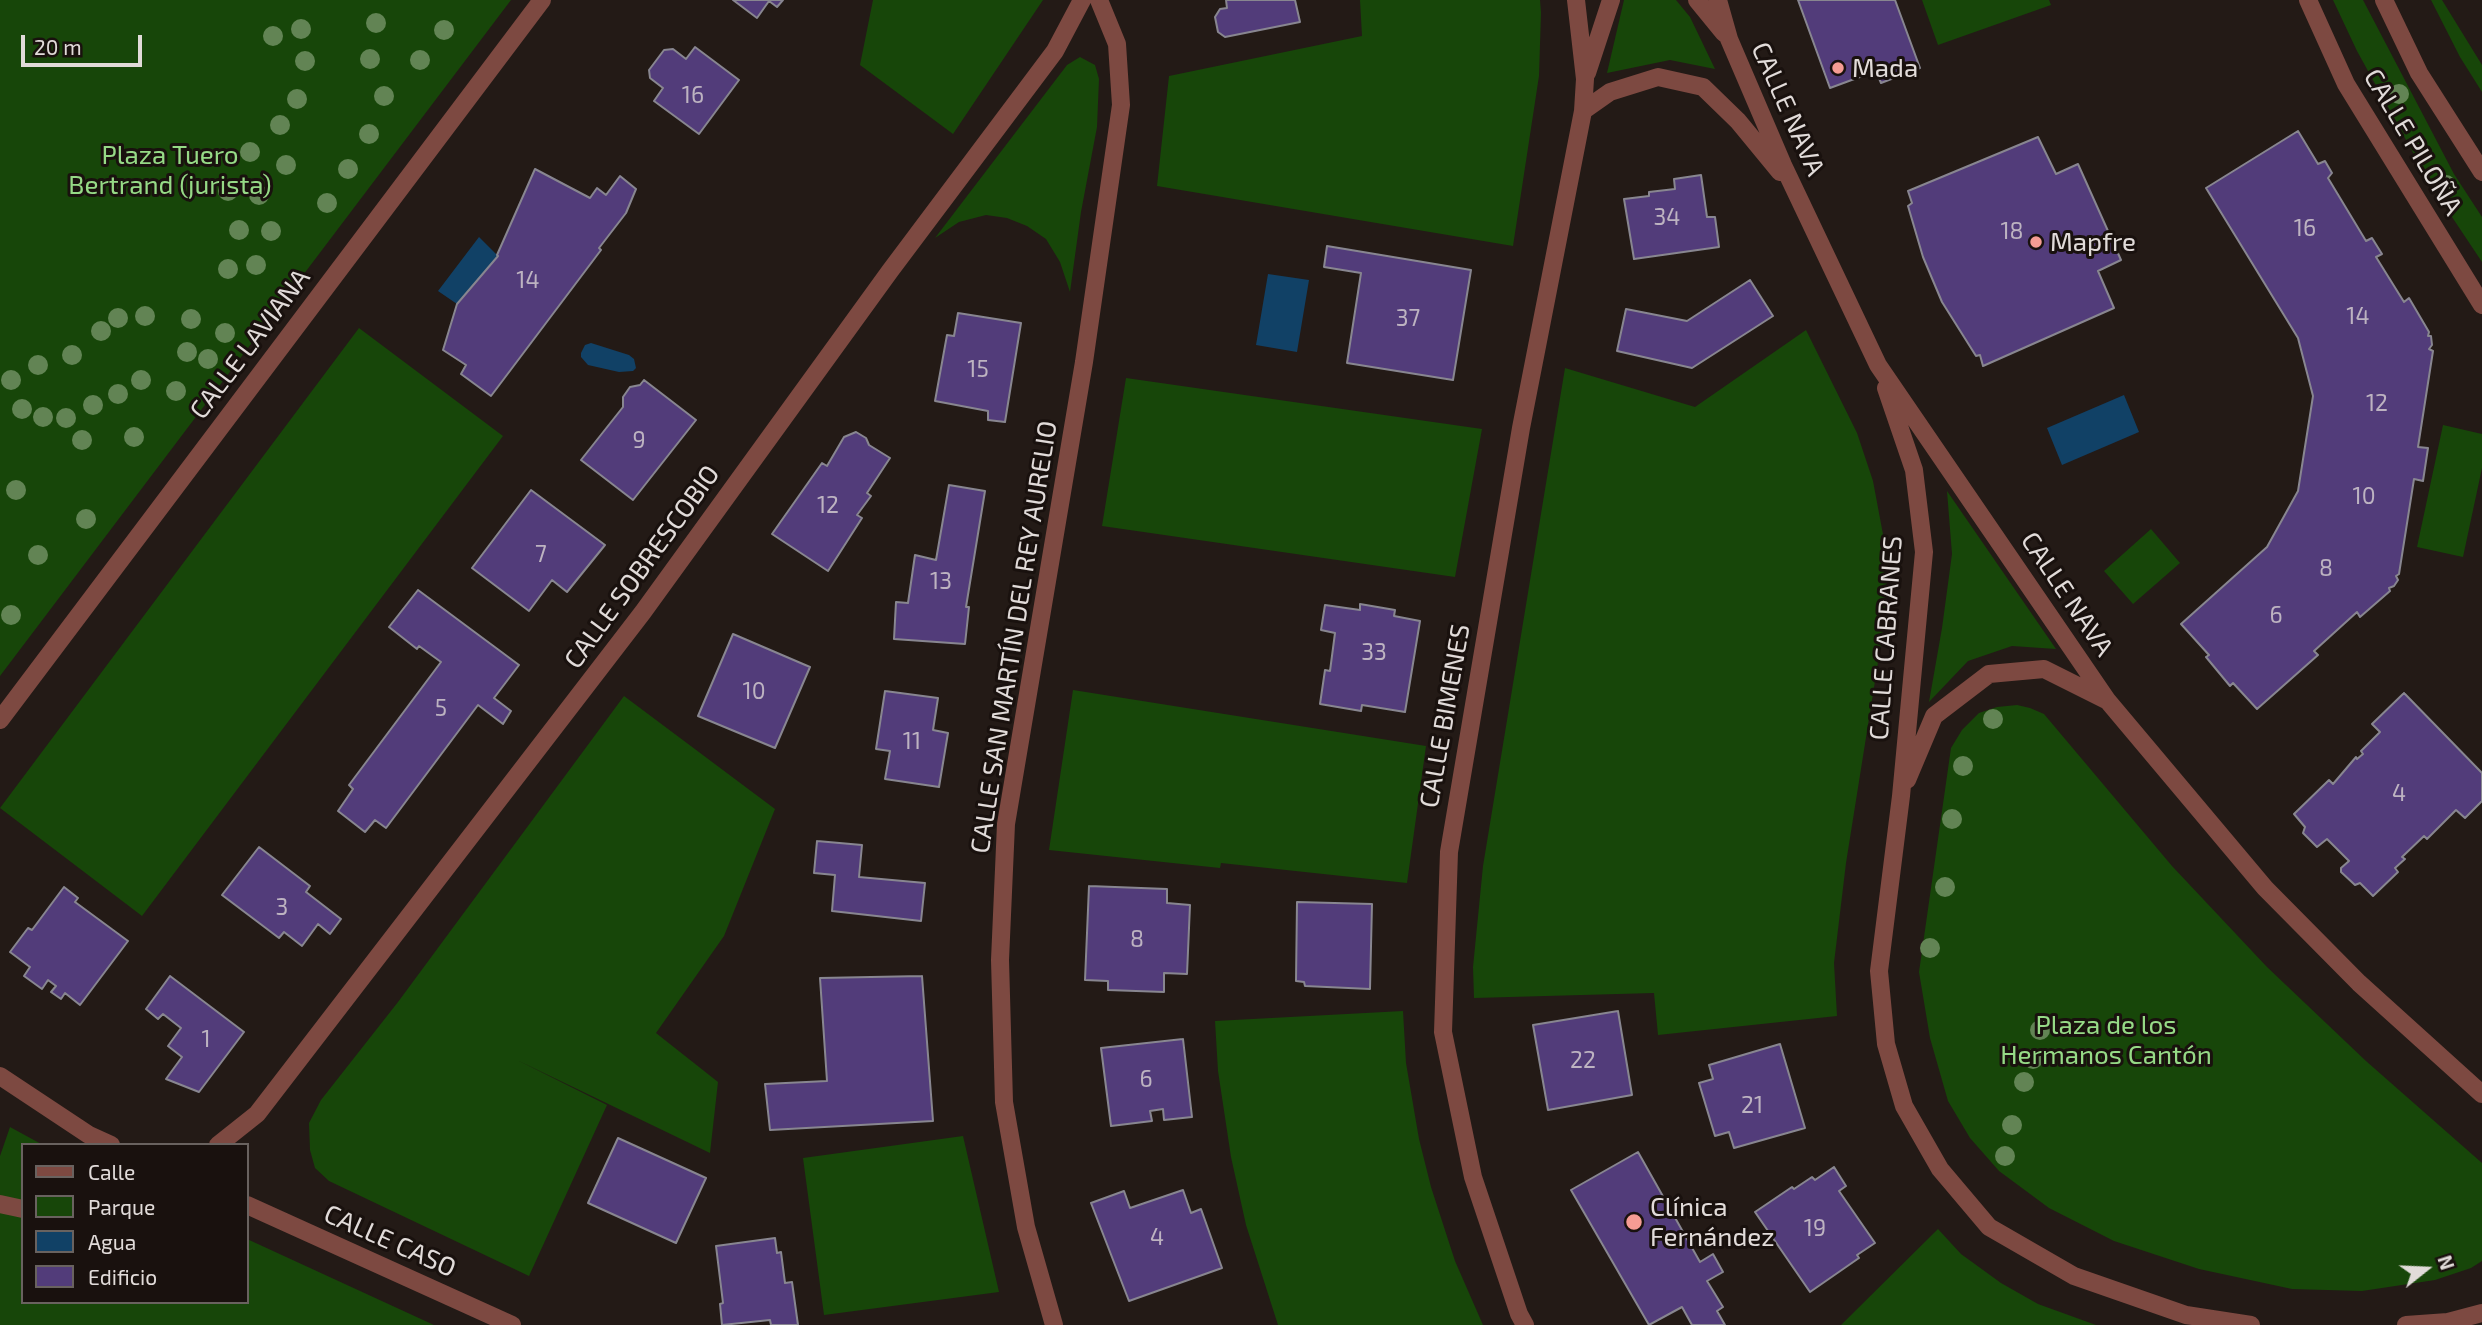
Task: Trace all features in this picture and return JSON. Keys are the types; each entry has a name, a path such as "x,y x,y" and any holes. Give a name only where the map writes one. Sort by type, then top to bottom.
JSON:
{"street":[{"name":"CALLE LAVIANA","path":"0,720 541,0"},
{"name":"CALLE SOBRESCOBIO","path":"221,1143 257,1114 643,612 890,271 1055,51 1082,0"},
{"name":"CALLE SAN MARTÍN DEL REY AURELIO","path":"1053,1324 1026,1227 1004,1102 1000,960 1006,824 1084,362 1121,106 1117,44 1099,0"},
{"name":"CALLE BIMENES","path":"1525,1325 1473,1177 1443,1032 1449,852 1521,428 1583,111 1585,79 1576,0"},
{"name":"CALLE BIMENES","path":"1585,79 1611,0"},
{"name":"CALLE NAVA","path":"1697,0 1729,39"},
{"name":"CALLE NAVA","path":"1718,0 1729,39 1794,188 1878,365 2107,700 2265,888 2359,983 2482,1094"},
{"name":"CALLE PILOÑA","path":"2308,0 2346,85 2482,305"},
{"name":"CALLE PILOÑA","path":"2384,0 2419,73 2482,172"},
{"path":"1583,111 1610,92 1658,77 1703,87 1738,121 1794,188"},
{"name":"CALLE CABRANES","path":"1878,365 1914,470 1924,552 1900,796 1879,971 1886,1044 1904,1107 1940,1169 1989,1227 2074,1276 2186,1315 2251,1325"},
{"name":"CALLE CABRANES","path":"1900,796 1934,716 1989,674 2044,669 2107,700"},
{"path":"0,1076 89,1135 107,1143"},
{"path":"0,1204 21,1209"},
{"name":"CALLE CASO","path":"248,1205 512,1325"},
{"path":"2448,1322 2482,1298"},
{"path":"2406,1325 2448,1322 2482,1313"}],"green space":[{"name":"Plaza Tuero Bertrand (jurista)","path":"0,0 511,0 0,676"},
{"path":"873,0 1043,0 953,134 860,65"},
{"path":"1360,0 1540,0 1539,76 1513,246 1157,186 1169,76 1362,36"},
{"path":"1624,0 1676,0 1690,17 1715,69 1670,60 1607,73"},
{"path":"1922,0 2049,0 2051,5 1938,45"},
{"path":"2333,0 2363,0 2454,174 2482,217 2482,262 2432,187 2357,51"},
{"path":"2431,0 2442,0 2482,65 2482,92 2460,57"},
{"path":"1080,57 1095,65 1099,79 1097,127 1070,292 1060,262 1046,239 1027,226 1007,218 986,215 959,222 935,238 1067,65"},
{"path":"359,328 503,436 142,916 0,808"},
{"path":"1806,330 1857,433 1873,481 1885,545 1887,581 1886,612 1846,863 1834,963 1837,1016 1658,1035 1654,993 1474,998 1473,967 1483,866 1565,368 1695,407"},
{"path":"1126,378 1482,429 1455,577 1102,526"},
{"path":"2443,425 2482,434 2482,468 2463,557 2417,547"},
{"path":"1947,491 2056,649 2012,646 1968,661 1929,702 1952,554"},
{"path":"2151,529 2180,563 2133,604 2104,571"},
{"path":"1073,690 1426,746 1407,883 1221,863 1220,868 1049,850"},
{"path":"624,696 775,809 724,936 656,1033 718,1082 710,1153 517,1060 607,1105 529,1276 329,1181 315,1168 310,1150 309,1123 321,1100 398,1002"},
{"name":"Plaza de los Hermanos Cantón","path":"2017,705 2044,714 2172,866 2267,967 2366,1061 2482,1163 2482,1261 2471,1268 2435,1280 2362,1291 2292,1289 2199,1269 2114,1241 2049,1208 1999,1171 1970,1138 1948,1101 1930,1038 1919,972 1951,748 1962,730 1979,713 1997,707"},
{"path":"1403,1011 1406,1063 1419,1139 1431,1187 1455,1261 1483,1325 1278,1325 1246,1225 1231,1157 1218,1071 1215,1021"},
{"path":"10,1127 39,1143 21,1143 21,1304 248,1304 248,1239 434,1325 0,1325 0,1156"},
{"path":"963,1136 999,1292 824,1315 803,1158"},
{"path":"1938,1229 1961,1254 2001,1283 2038,1304 2096,1325 1841,1325"}],"water":[{"path":"479,237 498,256 457,304 438,291"},
{"path":"1268,274 1309,280 1297,352 1256,345"},
{"path":"591,343 629,355 634,359 636,368 633,371 619,372 588,365 581,353 585,345"},
{"path":"2124,395 2139,432 2062,465 2047,428"}],"building":[{"path":"733,0 783,0 777,7 769,1 757,18"},
{"path":"1226,0 1295,0 1300,22 1225,37 1218,32 1215,17 1220,9 1227,8"},
{"path":"1798,0 1895,0 1920,68 1881,83 1876,71 1830,88"},
{"path":"695,47 739,80 699,134 654,101 663,88 650,78 649,70 664,50 673,49 686,59"},
{"path":"2298,131 2318,164 2325,161 2332,173 2328,178 2366,241 2372,238 2382,254 2376,257 2404,302 2409,298 2429,332 2428,336 2431,336 2432,345 2429,349 2433,351 2418,447 2428,448 2423,481 2414,479 2399,574 2396,576 2398,580 2389,588 2390,591 2360,617 2357,612 2314,651 2318,655 2257,709 2233,683 2230,686 2206,657 2209,655 2181,624 2267,547 2298,491 2313,396 2298,338 2206,188"},
{"path":"2038,137 2056,174 2078,164 2121,260 2098,271 2114,308 1983,366 1980,355 1976,356 1942,302 1923,257 1908,206 1912,203 1908,191"},
{"path":"535,169 590,198 597,188 606,195 620,176 636,189 626,213 599,248 601,250 491,396 461,374 466,365 443,350 457,304 498,256"},
{"path":"1701,175 1707,217 1715,217 1719,247 1634,259 1624,199 1675,189 1674,179"},
{"path":"1327,246 1471,270 1453,380 1347,363 1361,273 1324,267"},
{"path":"1750,280 1773,316 1692,368 1617,351 1626,309 1687,321"},
{"path":"958,313 1021,323 1005,422 988,420 988,411 935,401 947,335 954,336"},
{"path":"644,380 696,420 633,500 581,460 623,407 623,397 630,387 640,385"},
{"path":"856,432 866,438 869,445 890,458 867,493 871,496 857,515 862,518 828,571 772,534 822,463 827,466 844,437"},
{"path":"949,485 985,491 966,607 969,607 965,644 894,639 896,602 908,603 915,555 936,560"},
{"path":"531,490 605,545 567,592 552,580 529,611 472,568"},
{"path":"418,590 519,665 494,698 511,711 503,724 478,705 386,828 375,820 365,832 338,811 353,789 349,785 441,662 419,646 417,649 389,627"},
{"path":"1360,604 1395,610 1394,616 1420,621 1405,712 1362,705 1361,711 1320,704 1325,670 1330,671 1335,633 1321,630 1325,605 1360,610"},
{"path":"733,634 810,667 775,748 698,716"},
{"path":"885,691 938,698 933,730 948,733 939,787 885,779 890,751 876,749"},
{"path":"2404,693 2482,773 2482,801 2465,818 2456,810 2427,839 2424,836 2402,857 2405,859 2395,868 2398,872 2373,896 2360,883 2355,885 2341,872 2341,868 2349,861 2327,839 2317,847 2303,833 2305,827 2294,814 2329,780 2333,784 2356,757 2357,759 2363,754 2361,751 2380,732 2372,724"},
{"path":"817,841 862,845 859,877 925,883 921,921 832,911 835,875 814,873"},
{"path":"259,847 310,886 306,892 341,919 330,934 318,924 302,946 284,932 279,938 222,895"},
{"path":"1089,886 1167,889 1167,903 1190,905 1187,974 1164,973 1164,992 1108,990 1108,981 1085,980"},
{"path":"64,887 78,898 75,902 128,941 80,1005 65,993 61,999 51,992 56,986 48,980 42,989 24,976 30,967 10,952 28,928 32,930"},
{"path":"1297,902 1372,904 1370,989 1305,986 1304,982 1296,981"},
{"path":"170,976 244,1032 199,1092 166,1079 182,1057 168,1046 181,1028 163,1014 158,1019 146,1009"},
{"path":"922,976 933,1121 770,1130 765,1084 827,1081 820,978"},
{"path":"1618,1011 1632,1095 1548,1110 1533,1025"},
{"path":"1183,1039 1192,1117 1164,1120 1163,1109 1150,1111 1152,1121 1111,1126 1101,1048"},
{"path":"1780,1044 1805,1128 1734,1148 1729,1132 1715,1136 1699,1083 1713,1079 1709,1065"},
{"path":"618,1138 706,1178 676,1243 588,1203"},
{"name":"Clínica Fernández","path":"1638,1152 1700,1262 1713,1254 1723,1272 1707,1281 1723,1307 1717,1311 1725,1325 1692,1325 1682,1307 1649,1325 1571,1190"},
{"path":"1834,1167 1846,1186 1839,1191 1875,1243 1857,1255 1859,1258 1810,1292 1755,1212 1792,1187 1794,1189 1812,1177 1815,1180"},
{"path":"1183,1190 1191,1213 1201,1209 1222,1268 1129,1301 1091,1203 1124,1191 1130,1208"},
{"path":"775,1238 777,1253 781,1252 785,1283 792,1282 798,1325 771,1325 770,1320 722,1325 720,1304 723,1303 716,1246"}],"place":[{"name":"Mada","path":"1838,68"},
{"name":"Mapfre","path":"2036,242"},
{"name":"Clínica Fernández","path":"1634,1222"}]}
